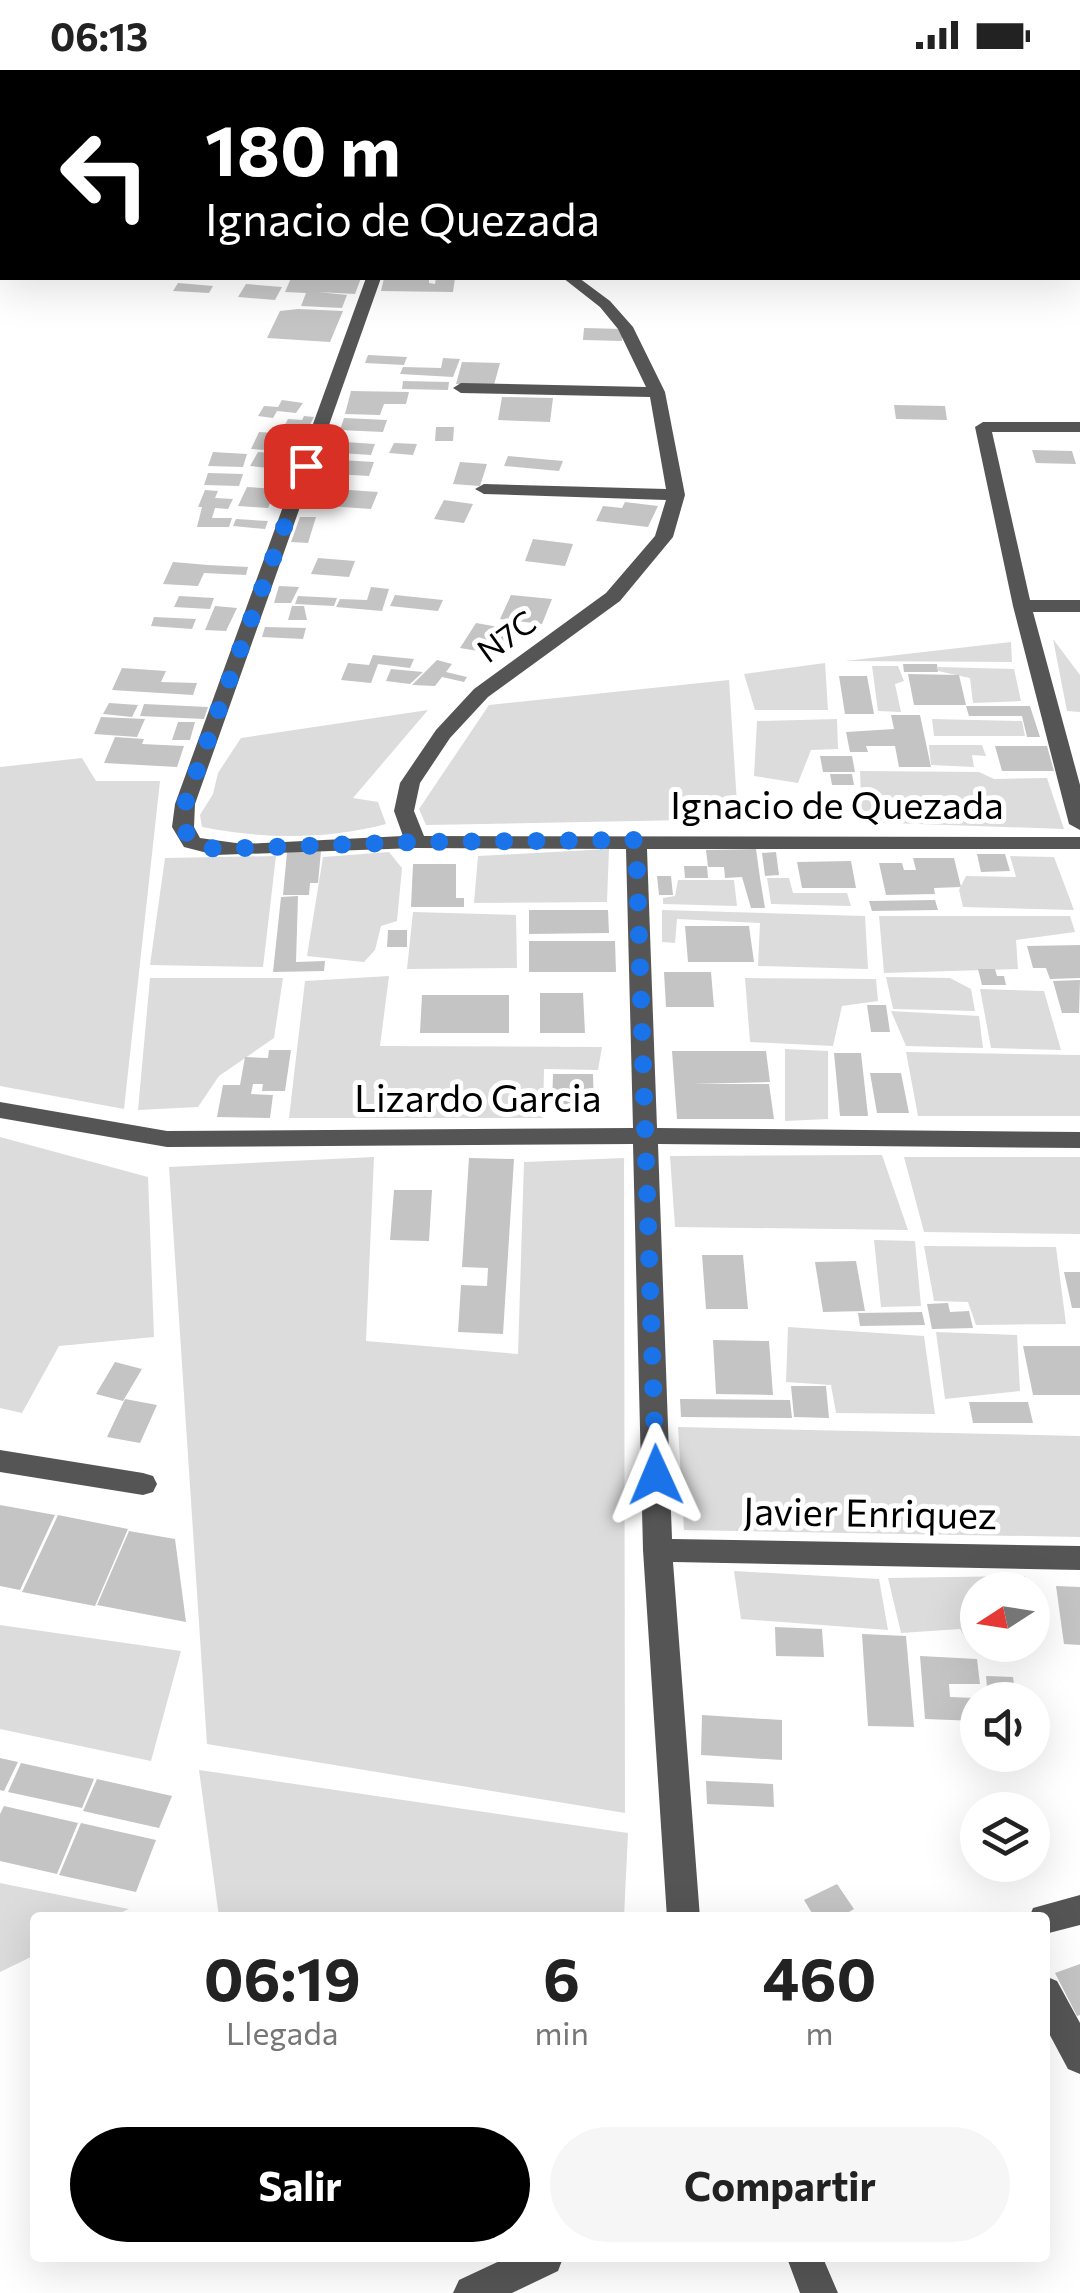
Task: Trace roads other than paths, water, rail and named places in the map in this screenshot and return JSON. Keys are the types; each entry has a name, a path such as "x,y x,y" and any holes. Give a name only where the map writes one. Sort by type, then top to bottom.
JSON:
{"street":[{"name":"Ignacio de Quezada","path":"371,280 185,804 183,827 192,842 215,849 636,840 1080,843"},
{"name":"N7C","path":"416,842 404,811 410,783 443,734 480,693 613,597 664,537 676,495 657,392 624,327 604,304 573,280"},
{"path":"461,388 657,392"},
{"path":"1080,426 982,427 1022,606 1080,824"},
{"path":"484,489 676,495"},
{"path":"1022,606 1080,606"},
{"path":"636,840 658,1550 684,1912"},
{"name":"Lizardo Garcia","path":"0,1110 167,1140 648,1136 1080,1140"},
{"path":"0,1461 143,1484"},
{"name":"Javier Enriquez","path":"658,1550 1080,1558"},
{"path":"1050,1918 1080,1910"},
{"path":"1050,2001 1080,2057"},
{"path":"472,2293 537,2262"},
{"path":"807,2262 819,2293"}]}
